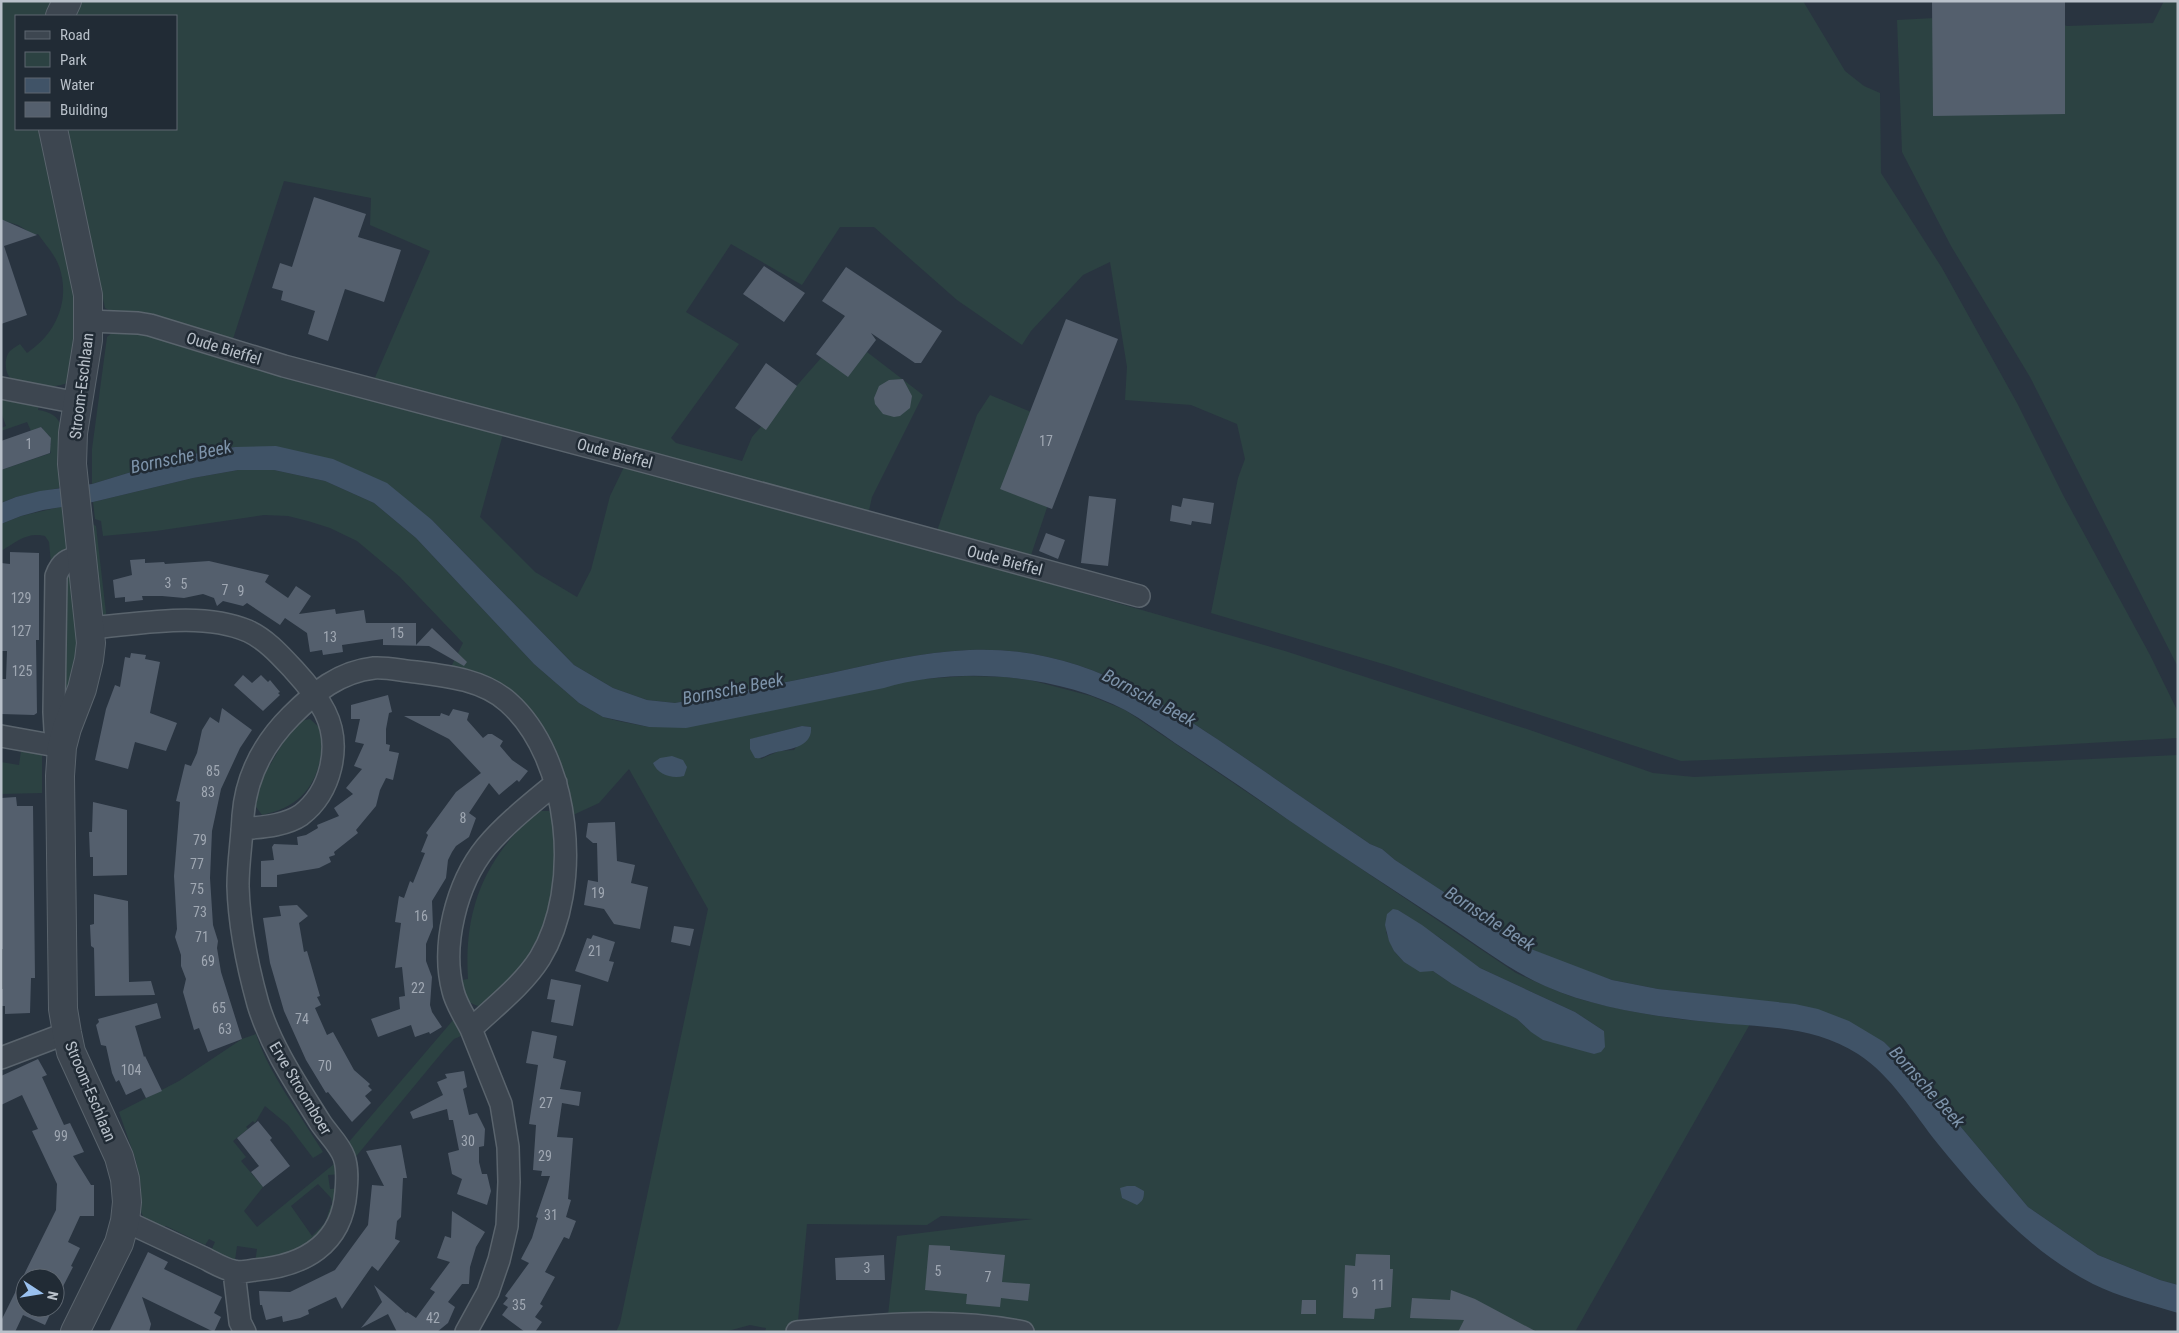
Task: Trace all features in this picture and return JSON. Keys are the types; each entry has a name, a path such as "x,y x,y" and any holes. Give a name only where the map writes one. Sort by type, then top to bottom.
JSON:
{"street":[{"path":"60,15 67,1"},
{"name":"Stroom-Eschlaan","path":"53,130 88,295 89,321 88,340 73,433 74,481 90,628 89,660 62,747 60,776 63,1009 71,1052 119,1157 127,1202 125,1221 119,1242 75,1332"},
{"name":"Oude Bieffel","path":"89,321 138,323 150,326 284,366 1139,596"},
{"path":"1,388 78,403"},
{"name":"Stroom-Eschlaan","path":"62,747 56,730 54,712 56,576 59,567 67,559 82,556"},
{"path":"90,628 186,620 210,622 247,631 272,645 314,694 326,714 332,733 332,762 323,790 300,815 266,827 242,829"},
{"name":"Erve Stroomboer","path":"234,1272 279,1268 300,1262 318,1250 333,1232 346,1206 348,1179 344,1156 289,1072 269,1033 259,1004 245,946 238,887 244,796 251,773 281,726 314,694 344,674 376,668 452,676 483,687 508,701 527,724 542,745 556,783 565,840 566,872 558,915 539,959 508,994 471,1029"},
{"path":"1,736 62,747"},
{"path":"466,1332 488,1292 499,1260 507,1226 510,1182 508,1147 502,1104 471,1029 453,992 447,952 456,908 468,879 485,849 506,825 556,783"},
{"path":"1,1058 66,1033"},
{"path":"125,1221 234,1272 240,1322 245,1332"},
{"path":"797,1332 848,1327 962,1324 998,1326 1023,1332"}],"green space":[{"path":"1,1 58,1 52,15 15,15 15,130 49,130 81,296 68,382 63,384 57,386 32,385 12,379 7,373 7,357 11,350 20,344 27,353 46,336 53,326 62,303 63,291 59,266 38,234 34,235 18,225 1,220"},
{"path":"80,1 1803,1 1845,71 1864,86 1880,93 1881,173 1942,268 2017,403 2063,495 2150,655 2178,712 2178,738 1967,750 1681,761 1390,666 1211,613 1238,478 1245,459 1237,424 1191,405 1125,400 1127,367 1110,262 1083,275 1031,331 1022,345 957,300 874,227 840,227 802,285 731,244 686,312 739,344 671,438 676,443 742,461 752,437 821,358 848,372 867,352 923,395 872,497 868,515 373,382 430,251 370,225 371,198 284,181 232,342 202,334 157,316 115,313 105,308 66,130 178,130 178,15 73,15"},
{"path":"2164,1 2178,1 2178,667 2030,377 1951,246 1902,152 1897,20 2028,13 2067,26 2153,23"},
{"path":"115,330 146,331 503,434 480,517 535,572 577,597 591,570 610,496 624,467 894,539 1285,651 1527,729 1653,773 1694,777 2178,755 2178,1285 2160,1280 2098,1255 2028,1207 1919,1077 1884,1042 1700,994 1658,989 1612,980 1558,961 1531,949 1395,860 1382,849 1370,844 1181,716 1116,680 1082,667 1046,657 1009,651 969,650 900,658 675,703 647,700 613,688 574,665 432,520 235,447 187,455 92,484 92,449 107,337"},
{"path":"990,395 1065,426 1057,478 1029,561 936,534 977,415"},
{"path":"1,397 39,404 38,410 50,413 58,420 62,428 59,488 16,497 1,503 1,470 51,453 48,445 51,445 49,435 44,434 42,427 31,431 27,422 1,431 1,428 6,426 1,412"},
{"path":"238,470 274,470 325,481 374,503 416,538 534,664 579,703 603,717 618,721 649,727 834,698 909,680 966,676 1030,680 1091,696 1125,710 1516,973 1569,996 1627,1010 1688,1020 1750,1024 1575,1332 886,1332 897,1236 1033,1219 941,1216 927,1225 807,1224 797,1332 765,1332 766,1328 750,1325 724,1332 616,1332 620,1323 708,909 629,769 599,803 573,815 564,774 553,748 450,669 463,643 400,577 357,541 330,528 308,521 288,516 264,515 156,531 103,536 101,521 95,519 93,502 193,478","holes":["802,726 811,727 794,750 779,751 761,759 751,739","1398,910 1480,968 1575,1012 1604,1031 1594,1054 1531,1032 1517,1019 1452,984 1433,971 1420,971 1404,962 1394,951 1386,932"]},
{"path":"64,506 70,546 51,563 49,542 45,536 32,535 17,541 1,551 1,524 21,516"},
{"path":"92,524 96,526 105,617 102,617"},
{"path":"71,565 83,615 75,689 56,705 63,576"},
{"path":"310,719 322,730 322,746 320,761 310,786 302,796 291,804 278,811 262,815 253,803 254,792 290,731 300,721"},
{"path":"21,751 42,754 42,793 1,794 1,762 19,765"},
{"path":"549,811 555,817 556,877 542,931 514,979 483,1007 472,1003 466,998 462,980 468,979 467,956 472,915 478,895 496,859 523,825 523,818 532,812"},
{"path":"454,1019 461,1036 454,1039 444,1050 354,1159 348,1143"},
{"path":"256,1034 261,1049 277,1079 323,1152 313,1158 288,1125 265,1106 255,1123 253,1121 246,1127 248,1129 233,1141 246,1157 241,1161 263,1187 244,1211 257,1227 334,1164 341,1174 328,1175 330,1189 342,1188 340,1204 332,1202 331,1198 318,1184 291,1206 312,1236 325,1223 331,1205 339,1207 313,1247 255,1263 257,1249 237,1246 235,1260 210,1253 215,1242 209,1239 205,1245 166,1226 159,1229 147,1224 140,1210 141,1188 136,1161 119,1112 179,1081 242,1039"}],"water":[{"name":"Bornsche Beek","path":"276,446 333,459 387,483 432,520 574,665 613,688 647,700 675,703 900,658 969,650 1009,651 1046,657 1082,667 1116,680 1181,716 1370,844 1382,849 1395,860 1531,949 1612,980 1658,989 1795,1004 1818,1009 1849,1021 1884,1042 1919,1077 2028,1207 2098,1255 2160,1280 2178,1285 2178,1313 2103,1289 2070,1271 2048,1256 2008,1222 1972,1184 1891,1084 1858,1054 1828,1039 1812,1034 1763,1026 1682,1019 1635,1012 1589,1002 1545,986 1497,959 1138,718 1098,698 1069,688 1038,681 1006,677 943,677 913,681 686,728 649,727 603,717 579,703 534,664 416,538 374,503 325,481 274,470 238,470 193,478 93,502 43,510 1,524 1,503 16,497 40,491 92,484 187,455 235,447"},
{"path":"802,726 811,727 811,734 804,743 792,749 755,758 750,749 750,739"},
{"path":"672,756 683,760 687,767 684,776 666,775 658,771 653,763 660,758"},
{"path":"1393,909 1398,910 1422,925 1480,968 1575,1012 1604,1031 1605,1047 1601,1052 1594,1054 1543,1040 1517,1019 1452,984 1433,971 1420,972 1404,962 1394,951 1385,925 1387,914"},
{"path":"1135,1186 1144,1191 1143,1199 1137,1205 1122,1198 1120,1188"}],"building":[{"path":"1932,1 2065,1 2065,114 1933,116"},
{"path":"314,197 366,214 358,237 401,250 384,302 345,289 328,341 308,334 315,311 281,300 283,291 272,288 280,263 292,267"},
{"path":"1,219 37,235 4,246 27,315 1,324"},
{"path":"764,266 805,293 784,322 743,294"},
{"path":"846,267 942,331 921,363 915,363 871,333 876,340 848,377 816,354 845,316 822,301"},
{"path":"1066,319 1118,339 1052,509 1000,489"},
{"path":"766,363 797,386 766,430 735,408"},
{"path":"903,379 912,396 910,408 900,416 894,417 883,414 875,404 874,398 879,386 889,380"},
{"path":"41,427 51,438 50,453 1,470 1,441"},
{"path":"1089,496 1116,499 1108,566 1081,563"},
{"path":"1183,498 1214,503 1211,524 1192,521 1191,525 1170,521 1172,505 1181,507"},
{"path":"1046,533 1065,540 1058,559 1039,551"},
{"path":"10,552 39,553 39,640 36,640 37,713 34,715 1,714 1,679 6,679 7,651 1,651 1,563 10,564"},
{"path":"145,559 145,563 164,562 165,564 209,561 269,575 265,582 288,598 296,586 311,596 299,614 335,609 336,614 364,610 366,623 416,623 416,645 432,628 467,662 464,666 429,646 383,645 383,639 342,645 343,652 323,655 322,650 310,652 307,633 285,618 280,625 247,603 243,606 223,601 217,606 214,598 203,594 184,598 142,596 143,600 125,602 125,597 115,598 113,580 132,575 130,560"},
{"path":"131,653 146,655 145,659 160,662 150,713 177,723 166,751 135,742 128,769 95,760 106,709 115,685 120,687 125,657 130,658"},
{"path":"243,675 252,683 261,675 268,682 270,680 280,692 278,693 280,695 263,711 234,685"},
{"path":"388,695 392,712 389,713 386,729 386,744 390,745 389,751 399,753 393,780 386,778 380,790 376,806 356,830 358,833 334,852 335,855 329,857 331,862 319,868 277,875 277,887 261,887 261,861 274,860 272,847 274,844 298,845 297,837 306,835 318,828 317,825 339,816 334,808 353,794 346,788 362,769 354,766 364,744 355,742 360,719 351,719 351,705"},
{"path":"222,708 252,730 240,748 221,789 212,831 210,878 213,925 218,941 217,948 221,972 242,1039 208,1052 199,1028 194,1030 183,992 186,979 181,966 181,955 175,937 177,929 174,876 180,802 176,801 185,764 191,766 197,753 202,730 210,717 219,723"},
{"path":"453,709 469,713 467,720 483,738 488,734 492,734 503,741 500,746 512,760 528,771 519,782 517,780 499,795 489,783 469,813 476,818 469,837 456,846 452,852 448,860 446,878 432,901 433,927 426,944 426,961 432,977 430,1005 432,1012 442,1027 430,1034 429,1032 415,1037 411,1025 378,1037 371,1019 400,1009 399,997 405,996 402,967 395,968 401,923 395,922 399,896 404,898 410,881 413,883 425,853 421,852 428,835 426,833 456,792 481,773 449,739 404,716 440,716 441,713 449,716"},
{"path":"16,797 17,806 33,806 35,978 31,978 30,1013 5,1014 5,1006 1,1006 3,949 1,949 1,798"},
{"path":"93,802 127,810 127,875 93,876 93,857 90,857 89,832 92,832"},
{"path":"615,822 617,861 635,865 631,883 648,887 640,929 614,924 604,909 584,905 588,880 598,882 597,843 593,843 586,837 588,823"},
{"path":"94,894 128,901 129,982 151,981 155,995 95,996 94,948 91,946 90,925 94,924"},
{"path":"297,905 308,916 299,923 304,952 307,951 320,996 317,997 321,1005 315,1008 327,1035 333,1032 354,1070 370,1084 368,1086 372,1090 365,1096 371,1103 352,1122 328,1092 326,1093 306,1060 284,1011 270,963 263,918 281,916 279,906"},
{"path":"674,926 694,929 690,946 671,942"},
{"path":"593,935 615,942 609,961 614,962 608,982 575,971 587,938 591,939"},
{"path":"551,979 581,985 573,1026 551,1022 555,1000 547,999"},
{"path":"157,1003 161,1018 135,1026 144,1057 162,1091 146,1098 141,1088 126,1095 119,1080 116,1082 112,1073 106,1046 101,1045 96,1025 99,1022 98,1019"},
{"path":"532,1031 557,1036 553,1058 566,1061 560,1089 581,1092 579,1106 562,1103 557,1137 573,1138 568,1199 571,1200 566,1217 576,1221 569,1239 564,1237 545,1272 555,1277 540,1304 543,1306 535,1317 542,1322 535,1332 525,1332 502,1315 508,1307 503,1304 508,1298 505,1296 529,1263 521,1259 532,1238 538,1218 536,1217 550,1176 541,1176 542,1171 533,1170 536,1125 529,1124 538,1065 526,1063"},
{"path":"38,1059 47,1075 42,1077 64,1125 70,1123 84,1152 73,1156 91,1185 94,1185 94,1216 80,1216 68,1242 80,1248 65,1283 65,1268 27,1268 56,1210 57,1184 32,1131 38,1129 22,1095 1,1105 1,1076"},
{"path":"464,1071 467,1087 463,1089 469,1115 477,1113 485,1129 484,1146 479,1147 479,1162 482,1174 487,1174 491,1191 487,1205 457,1194 462,1179 452,1174 448,1153 459,1150 453,1120 449,1120 447,1109 413,1119 410,1112 443,1095 437,1082 447,1078 445,1074"},
{"path":"258,1121 272,1138 270,1140 290,1166 263,1187 251,1172 259,1166 237,1138"},
{"path":"401,1145 407,1178 403,1178 401,1217 397,1221 395,1239 400,1241 378,1271 372,1266 342,1309 336,1297 308,1310 309,1314 300,1318 283,1322 282,1316 266,1320 262,1305 260,1305 259,1291 290,1292 335,1270 368,1225 372,1185 384,1186 366,1151"},
{"path":"452,1211 485,1232 476,1247 470,1267 469,1284 462,1284 448,1302 455,1307 448,1323 437,1332 397,1332 388,1314 361,1328 382,1302 374,1285 406,1313 416,1318 435,1292 430,1289 450,1262 437,1258 445,1236 451,1238"},
{"path":"929,1245 950,1246 950,1250 1005,1255 1002,1282 1030,1284 1028,1301 1001,1298 1000,1307 966,1304 967,1294 925,1290"},
{"path":"148,1252 168,1262 164,1269 222,1297 214,1313 221,1317 214,1332 142,1297 151,1324 149,1332 109,1332"},
{"path":"1356,1254 1390,1255 1390,1269 1393,1269 1391,1307 1375,1309 1374,1319 1343,1318 1345,1265 1355,1266"},
{"path":"884,1255 885,1280 836,1280 835,1258"},
{"path":"1451,1290 1475,1299 1537,1332 1458,1332 1464,1320 1410,1318 1412,1298 1450,1300"},
{"path":"15,1293 15,1318 22,1318 15,1332 1,1332 1,1321"},
{"path":"1302,1300 1316,1300 1316,1314 1301,1314"},
{"path":"30,1318 48,1318 45,1325"}]}
